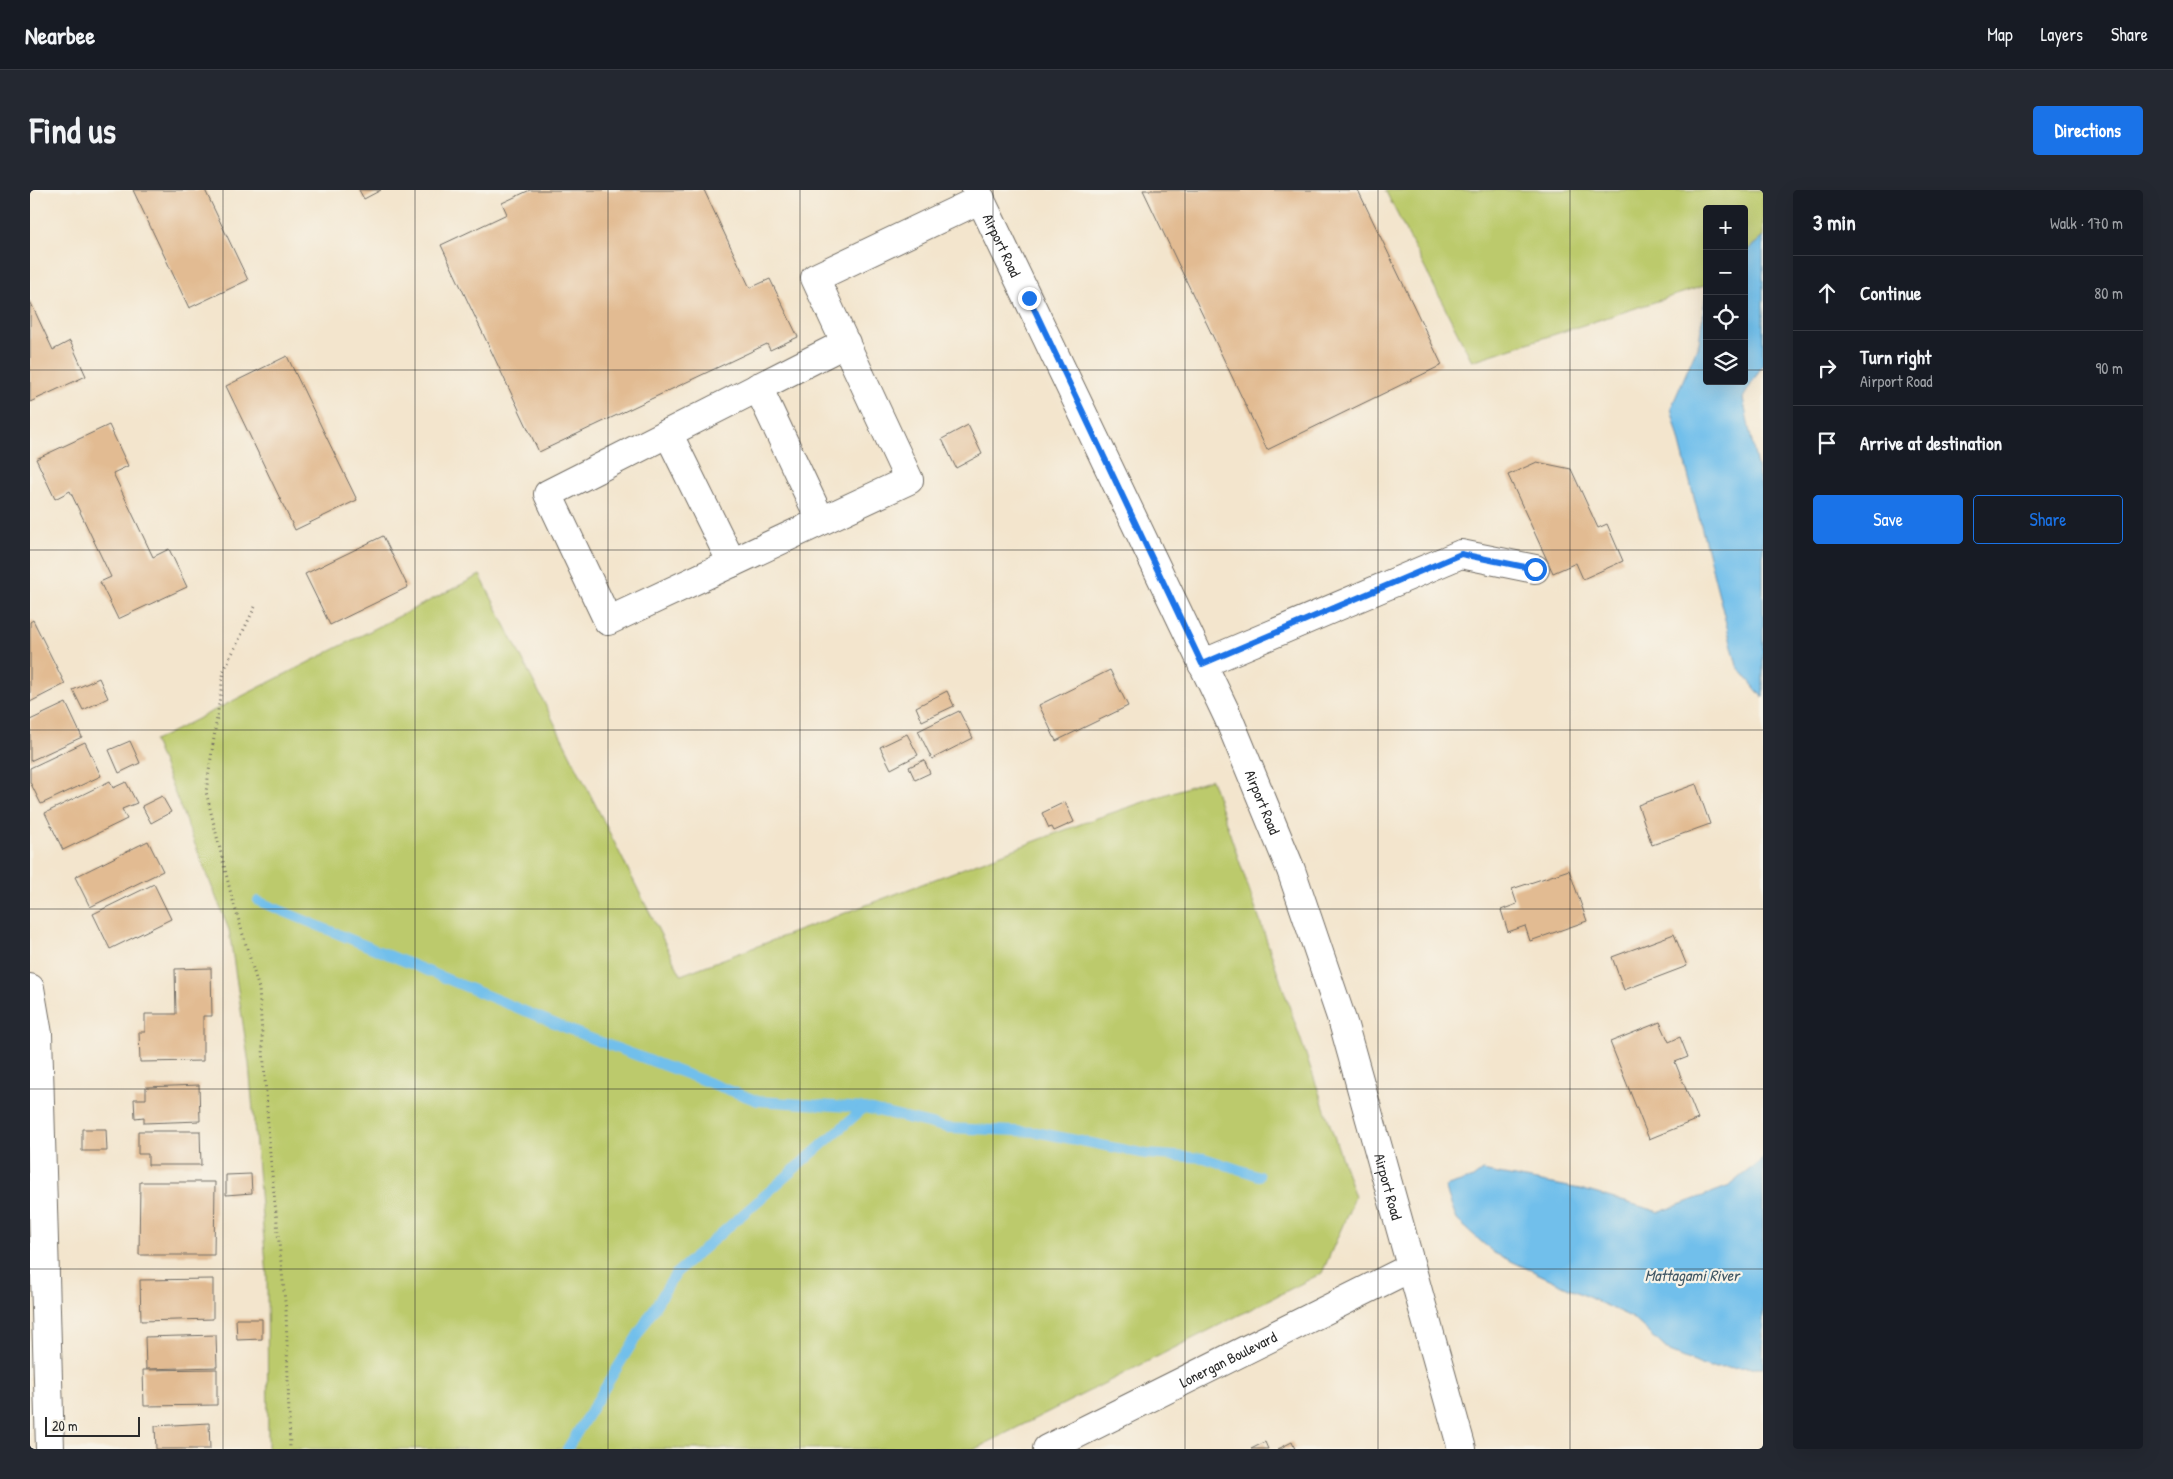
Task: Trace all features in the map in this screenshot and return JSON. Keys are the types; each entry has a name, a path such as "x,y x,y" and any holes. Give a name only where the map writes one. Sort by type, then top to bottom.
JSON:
{"main road":[{"path":"846,343 548,494 608,621 909,480 846,343 815,278 978,195"},
{"name":"Airport Road","path":"978,195 1228,717 1290,870 1344,1026 1462,1449"},
{"path":"758,387 821,521"},
{"path":"668,433 732,563"},
{"path":"1202,664 1461,554 1535,569"},
{"path":"30,988 34,1037 50,1449"},
{"name":"Lonergan Boulevard","path":"1047,1449 1410,1268"}],"path":[{"path":"255,607 224,670 206,792 231,894 258,989 270,1154 286,1311 290,1449"}],"green space":[{"path":"1385,190 1763,190 1763,237 1748,250 1748,205 1703,205 1703,286 1472,361"},
{"path":"480,575 681,975 1094,819 1211,779 1355,1197 1322,1273 975,1449 268,1449 267,1276 249,1064 229,930 154,741"}],"water":[{"path":"1763,237 1763,364 1743,398 1763,496 1763,698 1737,666 1671,408 1699,343 1703,314 1703,385 1748,385 1748,250"},
{"name":"Mattagami River","path":"1763,1159 1763,1367 1709,1368 1670,1352 1633,1318 1494,1253 1457,1220 1445,1187 1473,1178 1482,1171 1580,1189 1660,1212 1727,1187"}],"building":[{"path":"133,190 205,190 248,280 189,308"},
{"path":"359,190 381,190 364,199"},
{"path":"530,190 704,190 750,288 770,279 798,337 770,350 767,344 539,452 441,245 507,214 502,203"},
{"path":"1143,190 1358,190 1442,365 1267,450"},
{"path":"30,301 53,350 70,341 86,376 30,402"},
{"path":"287,356 357,500 295,530 226,386"},
{"path":"109,425 128,466 113,473 153,557 169,549 187,587 118,619 100,582 111,577 70,491 55,499 36,459"},
{"path":"968,425 982,454 956,468 942,439"},
{"path":"1537,462 1571,469 1598,528 1607,524 1623,561 1583,579 1576,563 1553,573 1508,475"},
{"path":"383,536 408,587 330,625 305,574"},
{"path":"33,620 65,684 30,702 30,622"},
{"path":"1110,670 1128,706 1056,741 1039,705"},
{"path":"99,678 108,698 83,710 73,690"},
{"path":"947,691 954,706 922,721 916,707"},
{"path":"66,703 82,737 30,761 30,720"},
{"path":"959,711 973,738 932,759 918,731"},
{"path":"907,734 918,755 891,769 880,747"},
{"path":"130,741 140,763 119,773 109,750"},
{"path":"85,742 101,776 41,804 30,782 30,768"},
{"path":"924,760 930,773 915,780 909,767"},
{"path":"110,781 113,788 126,782 137,803 122,809 127,819 63,850 45,813"},
{"path":"1696,784 1710,824 1652,845 1638,805"},
{"path":"162,796 171,812 151,823 142,806"},
{"path":"1065,802 1074,822 1054,831 1052,827 1049,828 1042,813"},
{"path":"148,841 163,871 90,907 75,877"},
{"path":"1569,870 1587,921 1530,941 1525,926 1508,932 1501,910 1517,904 1512,889"},
{"path":"154,884 171,919 110,949 93,914"},
{"path":"1674,934 1687,966 1624,990 1612,957"},
{"path":"211,968 212,1016 203,1016 203,1061 140,1062 139,1032 145,1032 145,1014 176,1014 175,969"},
{"path":"1660,1022 1669,1042 1680,1037 1688,1057 1675,1062 1698,1119 1649,1139 1610,1042"},
{"path":"199,1085 200,1121 144,1123 144,1117 135,1118 134,1099 146,1099 146,1087"},
{"path":"82,1129 106,1129 107,1151 82,1151"},
{"path":"138,1131 200,1131 201,1165 148,1165 148,1154 138,1154"},
{"path":"251,1174 252,1193 226,1195 226,1175"},
{"path":"140,1182 215,1182 214,1255 139,1255"},
{"path":"213,1279 213,1319 141,1321 140,1280"},
{"path":"236,1319 262,1319 262,1339 237,1340"},
{"path":"216,1335 217,1367 146,1369 145,1337"},
{"path":"217,1369 217,1405 144,1406 143,1370"},
{"path":"209,1423 210,1449 156,1449 155,1426"},
{"path":"1265,1442 1268,1449 1251,1449"},
{"path":"1292,1442 1295,1449 1278,1449"}],"waterway":[{"path":"258,901 590,1038 758,1101 864,1108 948,1128 1036,1132 1146,1154 1204,1158 1259,1176"},
{"path":"567,1449 676,1273 864,1108"}],"route":[{"path":"1029,298 1202,664 1461,554 1535,569"}]}
